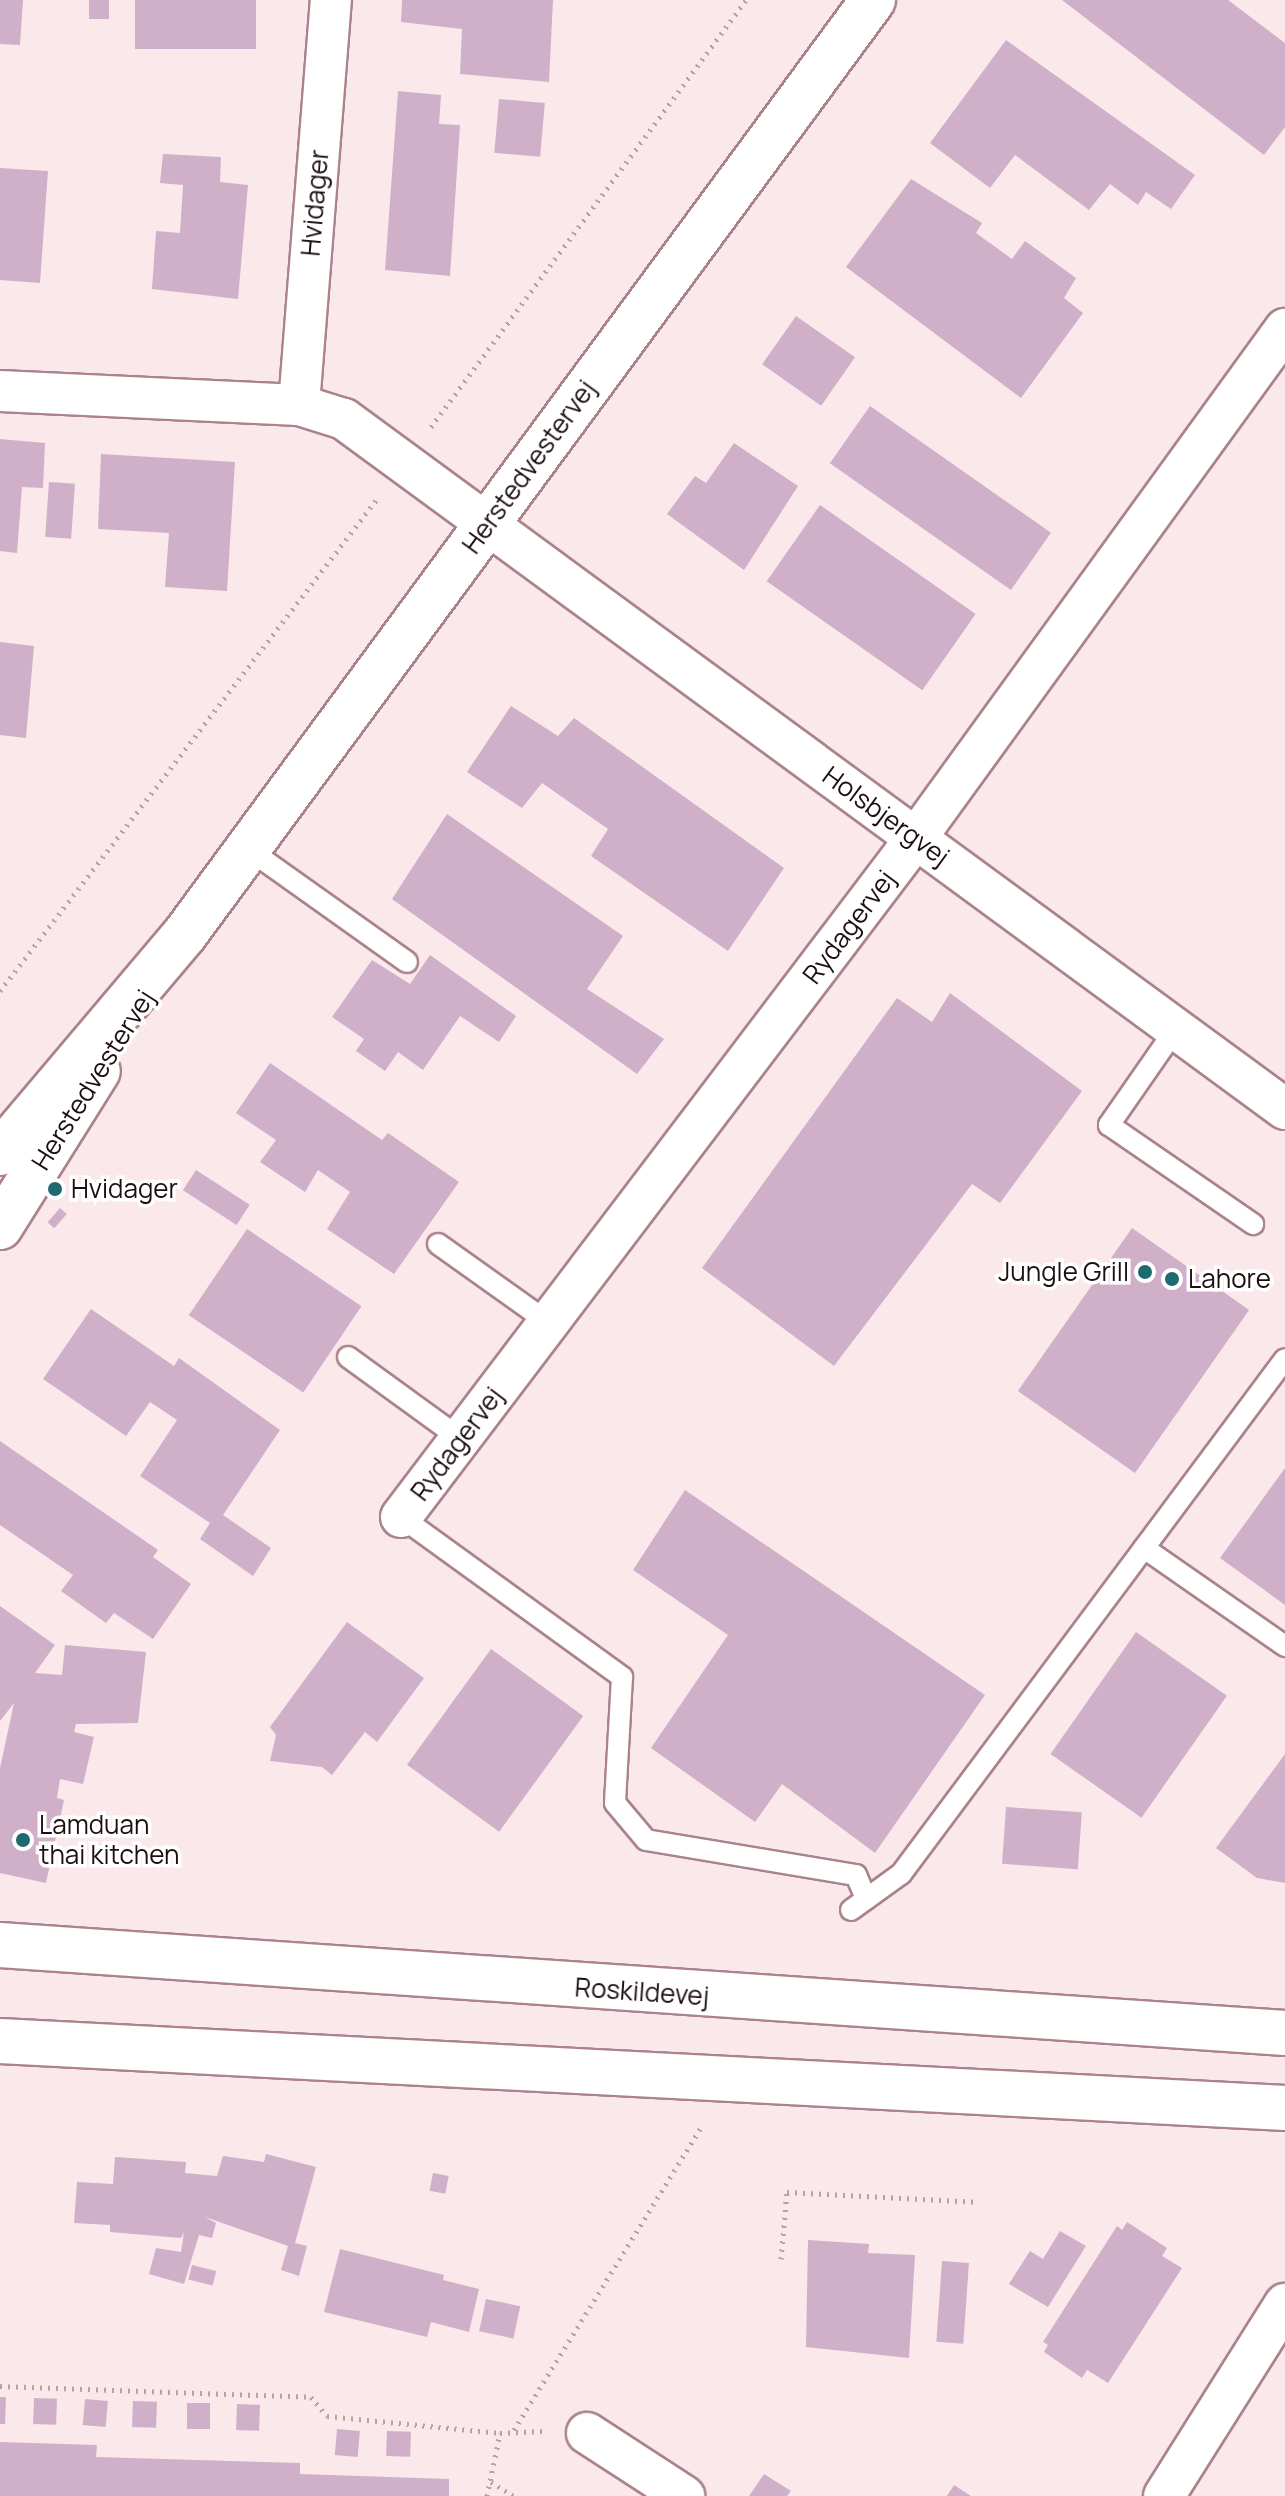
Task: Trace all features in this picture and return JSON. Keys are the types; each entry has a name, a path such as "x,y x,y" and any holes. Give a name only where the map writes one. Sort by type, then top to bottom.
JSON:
{"main road":[{"name":"Herstedvestervej","path":"0,1153 185,934 873,0"},
{"name":"Herstedvestervej","path":"0,1227 185,934"},
{"name":"Roskildevej","path":"0,1945 1285,2033"},
{"path":"0,1974 213,1961"},
{"path":"0,2041 733,2076 1285,2108"}],"street":[{"name":"Hvidager","path":"299,405 331,0"},
{"name":"Rydagervej","path":"401,1517 916,838 1285,329"},
{"path":"0,391 299,405 344,419 487,525"},
{"name":"Holsbjergvej","path":"487,525 1285,1109"},
{"path":"1164,2496 1285,2304"},
{"path":"587,2433 684,2496"}],"lane":[{"path":"248,849 407,962"},
{"path":"1175,1030 1109,1125 1253,1224"},
{"path":"438,1244 549,1323"},
{"path":"348,1357 461,1439"},
{"path":"401,1517 622,1677 615,1803 646,1840 856,1875 858,1904 901,1874 1285,1359"},
{"path":"1144,1548 1285,1646"}],"path":[{"path":"514,2430 733,2076"},
{"path":"781,2259 787,2192 975,2202"},
{"path":"0,2386 311,2397 327,2416 500,2433 514,2430 587,2433"},
{"path":"487,2496 500,2433"},
{"path":"491,2482 513,2496"}],"building":[{"path":"0,0 23,0 20,45 0,44"},
{"path":"89,0 109,0 109,19 89,19"},
{"path":"135,0 256,0 256,49 135,49"},
{"path":"402,0 553,0 549,82 460,74 462,29 401,22"},
{"path":"1062,0 1228,0 1285,43 1285,127 1264,155"},
{"path":"1006,40 1195,175 1171,209 1146,192 1138,205 1110,184 1089,210 1015,155 990,188 930,143"},
{"path":"398,91 441,95 439,124 460,125 450,276 385,270"},
{"path":"499,99 545,103 540,157 494,153"},
{"path":"163,154 221,157 220,182 248,185 238,299 152,289 156,231 180,233 183,185 160,183"},
{"path":"0,168 48,171 40,283 0,280"},
{"path":"911,179 982,223 976,233 1012,259 1025,241 1076,278 1064,298 1083,313 1021,398 846,267"},
{"path":"796,316 855,357 821,406 762,364"},
{"path":"870,406 1051,533 1011,590 830,463"},
{"path":"0,439 45,443 43,488 22,487 17,553 0,551"},
{"path":"734,443 798,486 744,570 667,514 695,476 706,483"},
{"path":"101,454 235,462 227,591 165,587 169,533 98,529"},
{"path":"49,482 75,484 71,539 45,537"},
{"path":"820,505 976,614 922,690 767,581"},
{"path":"0,642 34,646 26,738 0,735"},
{"path":"511,706 558,736 574,718 784,868 728,951 591,856 608,829 542,783 522,808 467,772"},
{"path":"447,814 623,936 587,989 664,1039 637,1074 392,899"},
{"path":"430,955 516,1016 499,1042 460,1016 423,1070 398,1052 385,1071 356,1051 364,1039 332,1017 372,960 410,984"},
{"path":"950,993 1082,1091 1000,1203 972,1184 834,1366 702,1268 897,998 932,1022"},
{"path":"270,1063 382,1140 388,1133 459,1182 394,1274 327,1229 350,1192 318,1170 305,1192 260,1162 276,1140 236,1113"},
{"path":"196,1170 250,1205 237,1225 183,1190"},
{"path":"60,1208 67,1214 54,1228 48,1222"},
{"path":"1132,1228 1249,1310 1135,1473 1018,1391"},
{"path":"247,1229 361,1306 303,1392 189,1315"},
{"path":"91,1309 174,1366 179,1358 280,1430 223,1515 271,1548 253,1576 200,1539 210,1523 140,1476 177,1420 150,1402 126,1436 43,1379"},
{"path":"0,1441 158,1550 153,1557 191,1584 153,1639 114,1613 106,1623 61,1591 73,1575 0,1525"},
{"path":"1285,1468 1285,1605 1220,1558"},
{"path":"685,1490 985,1695 875,1853 782,1784 755,1822 651,1748 728,1635 633,1570"},
{"path":"0,1606 55,1645 35,1673 62,1675 65,1645 146,1652 138,1723 76,1724 74,1732 94,1737 83,1784 60,1779 57,1798 64,1800 46,1883 0,1873 0,1768 14,1703 0,1721"},
{"path":"347,1622 424,1678 377,1742 365,1732 332,1775 322,1767 270,1761 276,1735 270,1727"},
{"path":"1136,1632 1227,1696 1141,1818 1051,1754"},
{"path":"491,1649 583,1716 499,1832 407,1765"},
{"path":"1285,1754 1285,1883 1257,1878 1216,1848"},
{"path":"1006,1807 1082,1812 1078,1869 1002,1864"},
{"path":"266,2154 316,2167 295,2243 307,2246 299,2276 281,2270 288,2246 205,2217 216,2223 212,2238 199,2235 184,2284 149,2274 156,2248 181,2252 184,2232 181,2238 110,2232 110,2225 74,2223 77,2182 113,2184 115,2157 186,2162 185,2173 217,2176 223,2156 264,2162"},
{"path":"433,2173 449,2176 445,2194 430,2191"},
{"path":"1127,2222 1167,2248 1162,2256 1182,2268 1108,2383 1087,2370 1082,2378 1044,2352 1048,2345 1043,2342 1117,2226 1122,2230"},
{"path":"1060,2231 1086,2246 1048,2307 1009,2284 1030,2251 1043,2259"},
{"path":"808,2240 869,2244 868,2253 915,2255 909,2358 806,2347"},
{"path":"340,2249 444,2275 443,2280 479,2289 469,2332 431,2322 427,2337 324,2312"},
{"path":"942,2261 969,2263 963,2344 936,2342"},
{"path":"192,2265 216,2271 213,2286 188,2280"},
{"path":"486,2299 520,2306 513,2339 479,2331"},
{"path":"0,2397 6,2397 5,2424 0,2424"},
{"path":"34,2398 57,2399 56,2425 33,2424"},
{"path":"85,2399 108,2401 106,2427 83,2425"},
{"path":"133,2401 157,2402 156,2428 132,2427"},
{"path":"187,2403 210,2403 210,2429 187,2429"},
{"path":"237,2404 260,2405 259,2431 236,2430"},
{"path":"337,2429 360,2431 358,2457 335,2455"},
{"path":"387,2431 411,2432 410,2457 386,2456"},
{"path":"0,2442 97,2445 96,2457 300,2463 300,2474 449,2479 449,2496 0,2496"},
{"path":"764,2474 791,2491 787,2496 749,2496"},
{"path":"954,2485 971,2496 947,2496"}],"place":[{"name":"Hvidager","path":"55,1189"},
{"name":"Jungle Grill","path":"1145,1272"},
{"name":"Lahore","path":"1172,1279"},
{"name":"Lamduan thai kitchen","path":"23,1840"}]}
